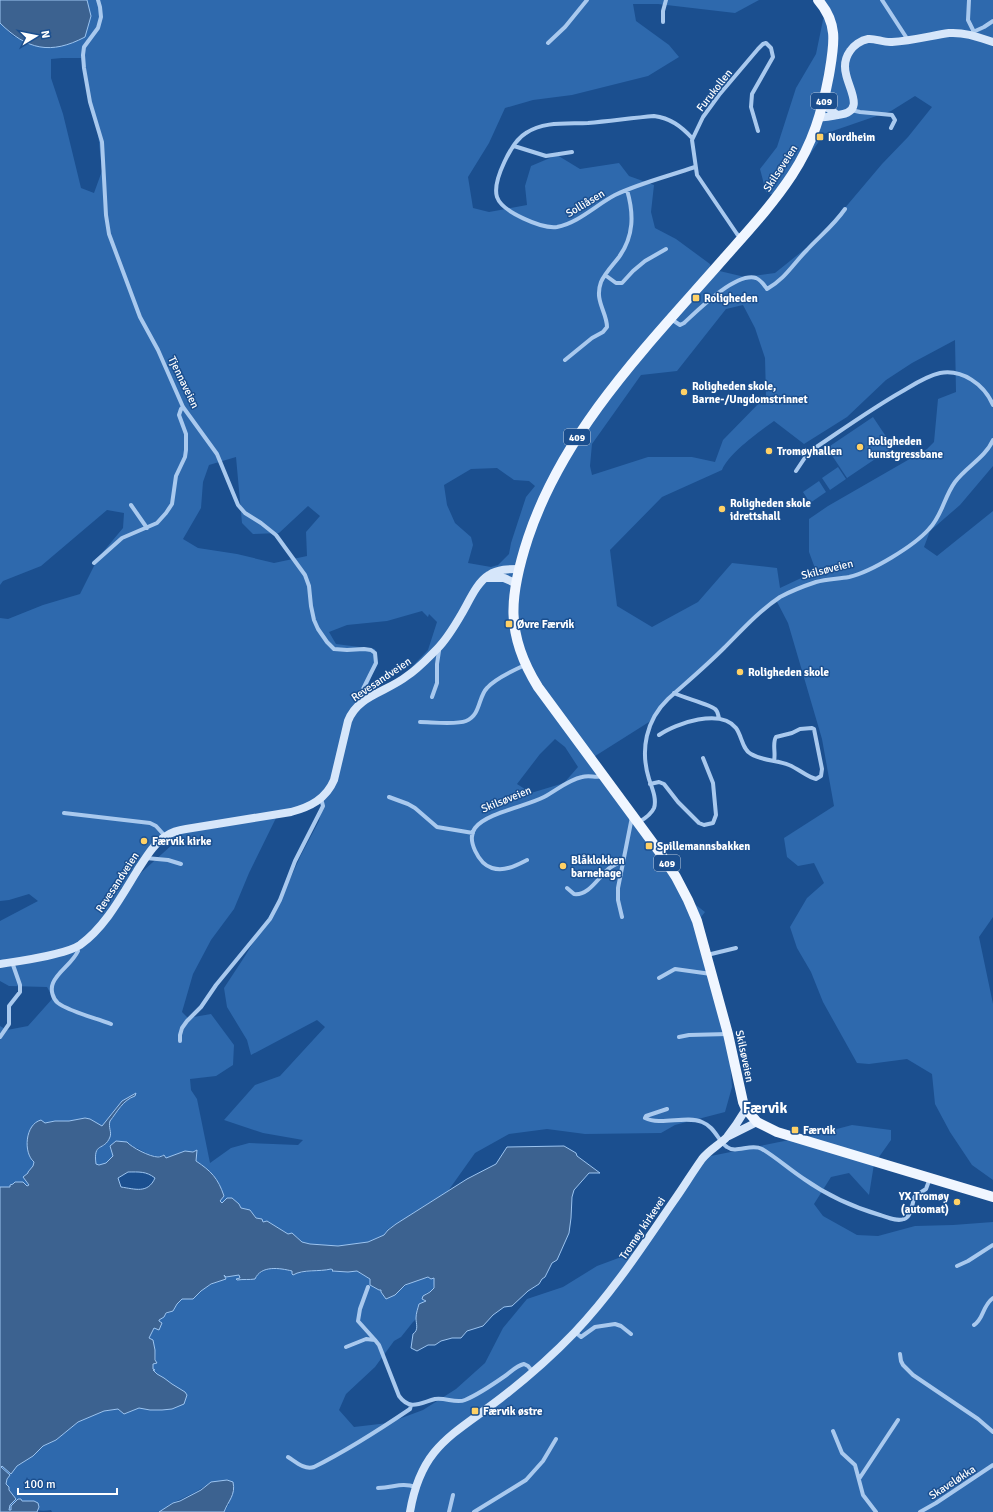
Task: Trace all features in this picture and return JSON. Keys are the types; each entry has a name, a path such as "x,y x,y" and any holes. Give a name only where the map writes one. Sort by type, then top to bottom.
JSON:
{"main road":[{"name":"Skilsøveien","path":"818,0 830,16 834,36 833,54 820,117 805,154 778,196 671,319 595,410 573,443 550,484 531,529 515,583 513,606 514,627 519,650 525,665 538,687 636,819 672,871 688,900 697,921 728,1034 744,1112 754,1124 993,1197"},
{"path":"820,117 846,114 851,110 854,102 845,68 850,50 861,42 868,39 891,42 949,33 971,33 993,42"},
{"path":"823,104 837,115"},
{"path":"484,579 494,572 519,569"},
{"path":"484,579 504,578 515,583"},
{"name":"Revesandveien","path":"0,964 56,954 76,947 87,940 104,922 145,858 165,836 173,832 186,829 291,812 304,808 321,798 330,789 334,780 352,713 364,700 407,677 437,649 451,632 473,594 484,579"},
{"name":"Tromøy kirkevei","path":"410,1512 416,1487 427,1461 442,1442 456,1430 500,1399 533,1372 575,1332 622,1276 703,1158 724,1139 744,1112"},
{"name":"Tromøy kirkevei","path":"724,1139 754,1124"}],"street":[{"name":"Tjennaveien","path":"98,0 101,17 98,28 84,47 83,55 90,102 102,142 106,215 109,234 135,306 166,366 183,407 217,454 238,504 245,513 261,523 276,536 305,575 309,586 314,620 318,629 334,649 364,649 371,650 375,653 376,662 361,693 364,700"},
{"path":"548,43 569,22 587,0"},
{"path":"663,22 663,11 666,0"},
{"path":"882,0 908,40"},
{"path":"969,0 968,20 971,33 993,21"},
{"name":"Furukollen","path":"692,138 703,117 719,95 758,49 763,44 766,44 771,48 773,57 752,94 751,100 758,131"},
{"path":"851,110 892,115 895,120 891,128"},
{"name":"Solliåsen","path":"692,138 681,127 673,122 654,116 588,123 552,124 537,128 526,132 514,146 500,174 496,192 497,198 505,208 522,218 545,226 557,226 569,224 602,203 627,190 695,167"},
{"path":"692,138 695,167 700,180 741,238"},
{"path":"514,146 546,156 572,152"},
{"path":"565,360 592,338 603,332 606,327 607,324 599,300 601,283 624,249 631,230 632,209 627,190"},
{"path":"671,319 680,325 684,323 713,295 732,284 745,279 755,277 760,280 767,289 777,283 806,250 825,234 838,220 845,209"},
{"path":"605,275 616,283 622,283 645,261 666,249"},
{"path":"796,471 812,450 874,408 930,376 948,373 971,379 986,391 993,405"},
{"path":"94,563 122,538 157,523 172,504 176,476 185,458 186,450 186,434 179,415 183,407"},
{"name":"Skilsøveien","path":"636,819 650,814 653,810 655,798 644,758 647,735 655,715 662,705 693,678 764,609 778,599 790,592 817,582 850,576 871,569 920,537 933,525 946,497 956,481 985,454 993,440"},
{"path":"131,505 147,528"},
{"path":"432,697 437,683 436,664 439,651 437,649"},
{"path":"420,722 452,723 466,721 476,712 486,688 525,665"},
{"path":"674,694 715,708 719,718"},
{"path":"659,735 668,729 695,720 719,718 734,726 747,751 761,758 774,761 788,764 811,778 816,779 819,778 822,773 814,729 800,729 792,733 776,737 774,742 776,754 774,761"},
{"path":"650,784 660,782 664,784 678,802 699,823 704,825 713,823 716,815 713,783 703,758"},
{"name":"Skilsøveien","path":"472,833 474,828 487,819 544,797 571,781 582,777 604,776"},
{"path":"389,797 415,808 437,827 472,833 472,842 475,851 480,859 491,868 505,869 528,860"},
{"name":"Revesandveien","path":"180,1041 180,1035 187,1021 202,1007 216,985 273,913 294,861 323,806 321,798"},
{"path":"64,813 150,823 156,826 165,836"},
{"path":"622,917 618,900 618,888 631,818 636,819"},
{"path":"145,858 168,860 181,864"},
{"path":"567,888 574,894 581,894 596,883 611,867 622,861"},
{"path":"76,947 78,951 75,958 52,984 54,999 64,1007 111,1024"},
{"path":"707,955 736,948"},
{"path":"0,1037 9,1024 9,1006 20,992 20,985 12,962"},
{"path":"659,978 675,969 712,974"},
{"path":"679,1037 689,1035 728,1034"},
{"path":"667,1109 646,1116 645,1118 655,1121 701,1121 709,1125 724,1139 728,1148 733,1149 750,1146 760,1148 831,1196 856,1208 900,1220 908,1217 915,1196 926,1189 930,1178"},
{"path":"957,1266 968,1261 993,1245"},
{"path":"368,1287 360,1309 358,1321 379,1345 399,1396 402,1400 411,1405 416,1405 438,1398 458,1401 466,1400 505,1376 518,1366 524,1364 533,1372"},
{"path":"974,1325 980,1320 988,1302 993,1298"},
{"path":"575,1332 581,1337 595,1327 616,1324 631,1334"},
{"path":"346,1347 366,1339 375,1340"},
{"path":"900,1354 903,1365 913,1375 978,1419 993,1432"},
{"path":"288,1457 309,1469 314,1467 345,1452 410,1409 411,1405"},
{"path":"859,1479 898,1420"},
{"path":"833,1431 842,1453 855,1465 863,1495 876,1512"},
{"path":"474,1512 526,1480 543,1462 556,1439"},
{"name":"Skaveløkka","path":"920,1512 993,1465"},
{"path":"378,1488 388,1488 405,1484 416,1487"},
{"path":"449,1512 453,1495"}],"shaded area":[{"path":"0,0 87,0 91,16 85,37 73,43 50,48 30,44 10,32 0,23"},
{"path":"87,0 759,0 735,13 658,4 633,4 636,21 669,45 679,57 648,76 572,95 533,100 505,108 489,143 468,177 473,208 489,212 527,205 525,186 531,166 557,155 580,169 619,163 629,176 654,185 651,212 655,228 676,239 710,264 711,269 745,277 775,273 805,249 833,222 882,164 908,137 932,107 915,96 891,111 824,134 802,166 776,196 766,192 760,169 777,147 796,88 816,54 824,15 816,0 993,0 993,466 960,505 930,531 924,547 937,556 993,511 993,917 979,937 993,1004 993,1180 972,1165 950,1132 935,1104 932,1074 907,1059 869,1064 857,1063 823,1002 811,972 797,948 790,927 807,898 824,883 814,863 798,866 787,857 784,838 834,806 822,739 788,623 775,598 672,695 649,722 592,758 688,899 705,912 701,917 700,935 729,1048 732,1087 725,1112 675,1125 661,1133 585,1134 547,1129 509,1134 475,1153 448,1191 388,1229 384,1235 368,1242 338,1246 302,1242 297,1237 288,1234 267,1221 259,1220 250,1210 222,1204 220,1201 224,1196 219,1184 206,1168 196,1161 196,1151 185,1151 166,1158 164,1155 150,1155 135,1147 120,1146 110,1148 113,1156 106,1164 96,1164 96,1152 99,1148 105,1145 111,1132 109,1124 110,1121 127,1100 135,1096 125,1100 113,1112 102,1127 90,1119 85,1118 45,1123 31,1160 34,1162 33,1166 28,1172 29,1185 27,1186 22,1182 15,1182 10,1187 0,1187 0,1026 7,1030 28,1026 53,998 47,987 9,986 0,981 0,921 38,901 29,894 0,901 0,618 8,619 43,605 80,594 98,558 123,528 124,513 107,510 41,566 3,581 0,585 0,23 13,36 34,46 88,2","holes":["81,58 98,133 102,171 94,193 81,188 63,114 51,78 51,59","743,305 755,328 765,358 766,396 723,440 715,462 692,457 648,457 592,475 590,466 592,444 641,375 677,371 726,309","955,340 956,392 938,399 934,442 927,449 828,506 809,519 809,552 816,571 780,588 777,568 732,563 698,602 652,627 617,606 610,550 662,497 722,470 726,463 738,450 774,421 804,444 847,417 886,380 912,363","236,457 242,523 253,534 279,533 308,506 320,516 306,532 307,556 274,563 237,554 198,548 183,539 201,508 203,482 209,465","497,468 514,480 529,481 535,486 526,497 511,543 509,554 498,565 491,567 468,563 473,545 471,537 455,523 447,505 444,485 471,469","422,611 428,617 429,614 437,622 428,650 402,677 365,695 377,660 375,649 336,644 329,632 347,625 387,621","555,739 565,747 578,767 564,783 531,793 517,784 540,754","323,803 319,821 285,890 224,988 227,1007 247,1040 251,1055 317,1020 325,1027 280,1076 255,1085 224,1120 263,1133 303,1140 298,1145 249,1143 231,1148 210,1163 197,1099 191,1090 190,1079 216,1076 233,1065 234,1045 211,1014 188,1018 182,1012 193,974 211,940 234,909 249,873 276,818","185,828 180,834 171,838 173,844 123,889 120,889 136,876 141,865 137,863 154,843"]},
{"name":"Roligheden kunstgressbane","path":"873,417 893,447 847,478 827,448"},
{"path":"838,467 846,479 830,490 822,478"},
{"path":"819,481 826,492 810,503 803,492"},
{"path":"136,1093 135,1096 124,1103 110,1121 110,1137 108,1142 96,1152 96,1164 99,1165 106,1163 113,1156 110,1146 116,1141 127,1142 146,1154 155,1157 164,1155 166,1158 185,1151 193,1152 197,1150 196,1161 210,1172 219,1184 224,1196 220,1201 222,1203 227,1198 232,1198 241,1208 250,1210 256,1218 262,1219 263,1222 267,1221 288,1234 292,1233 302,1242 310,1244 338,1246 368,1242 384,1235 396,1224 467,1179 496,1164 507,1147 564,1146 576,1153 577,1156 600,1173 589,1173 574,1190 569,1233 557,1260 552,1263 545,1277 539,1284 528,1291 512,1306 504,1307 493,1315 483,1326 467,1331 461,1338 452,1338 441,1341 435,1345 428,1345 417,1351 411,1348 413,1334 417,1329 417,1312 419,1304 426,1301 422,1299 423,1296 434,1288 434,1278 431,1279 428,1277 405,1285 395,1295 386,1299 381,1290 370,1285 370,1279 357,1271 332,1271 333,1270 331,1269 301,1272 293,1275 292,1271 271,1269 262,1271 255,1279 237,1280 236,1279 240,1278 239,1275 226,1277 224,1275 226,1279 211,1284 193,1299 182,1299 173,1311 166,1313 164,1317 159,1320 162,1323 159,1330 154,1328 149,1338 153,1340 155,1360 157,1363 153,1364 153,1369 155,1370 153,1370 185,1392 187,1395 184,1404 172,1409 162,1410 139,1408 124,1414 118,1409 104,1411 78,1422 56,1440 43,1446 33,1456 17,1466 11,1474 2,1466 1,1467 10,1475 6,1484 16,1499 10,1505 9,1510 11,1510 11,1506 18,1499 21,1499 22,1501 34,1501 38,1503 39,1507 37,1512 0,1512 0,1187 10,1187 10,1185 15,1182 23,1182 27,1186 29,1185 23,1177 28,1173 34,1162 30,1158 28,1152 27,1139 32,1127 36,1123 41,1120 45,1123 85,1118 90,1119 102,1126 122,1101","holes":["128,1172 145,1173 155,1178 152,1183 145,1188 136,1189 121,1187 118,1178"]},
{"path":"852,1125 891,1130 891,1140 874,1164 869,1195 849,1173 831,1177 814,1204 823,1216 857,1235 878,1236 915,1226 993,1222 993,1512 224,1512 229,1504 211,1482 192,1494 172,1503 159,1512 52,1512 51,1510 42,1511 31,1508 21,1499 11,1510 9,1510 10,1505 15,1500 6,1484 2,1465 11,1474 17,1466 33,1456 43,1446 56,1440 78,1422 104,1411 118,1409 124,1414 139,1408 150,1410 185,1392 153,1371 152,1364 156,1363 155,1350 149,1338 153,1329 161,1318 173,1311 182,1299 193,1299 208,1286 226,1279 225,1274 226,1277 239,1275 240,1278 237,1280 250,1280 264,1270 274,1268 297,1273 331,1269 332,1271 342,1272 357,1271 370,1279 373,1287 395,1295 408,1284 425,1278 435,1279 432,1290 426,1293 416,1319 401,1337 394,1341 375,1367 346,1394 339,1410 354,1427 388,1423 423,1410 456,1389 485,1363 503,1328 527,1299 563,1287 597,1266 632,1253 658,1225 701,1158 814,1135"},
{"path":"227,1480 233,1482 234,1487 231,1498 224,1512 159,1512 173,1503 201,1490 211,1482"}],"place":[{"name":"Nordheim","path":"820,137"},
{"name":"Roligheden","path":"696,298"},
{"name":"Roligheden skole, Barne-/Ungdomstrinnet","path":"684,392"},
{"name":"Roligheden kunstgressbane","path":"860,447"},
{"name":"Tromøyhallen","path":"769,451"},
{"name":"Roligheden skole idrettshall","path":"722,509"},
{"name":"Øvre Færvik","path":"509,624"},
{"name":"Roligheden skole","path":"740,672"},
{"name":"Færvik kirke","path":"144,841"},
{"name":"Spillemannsbakken","path":"649,846"},
{"name":"Blåklokken barnehage","path":"563,866"},
{"name":"Færvik","path":"795,1130"},
{"name":"YX Tromøy (automat)","path":"957,1202"},
{"name":"Færvik østre","path":"475,1411"}],"district":[{"name":"Færvik","path":"765,1108"}]}
